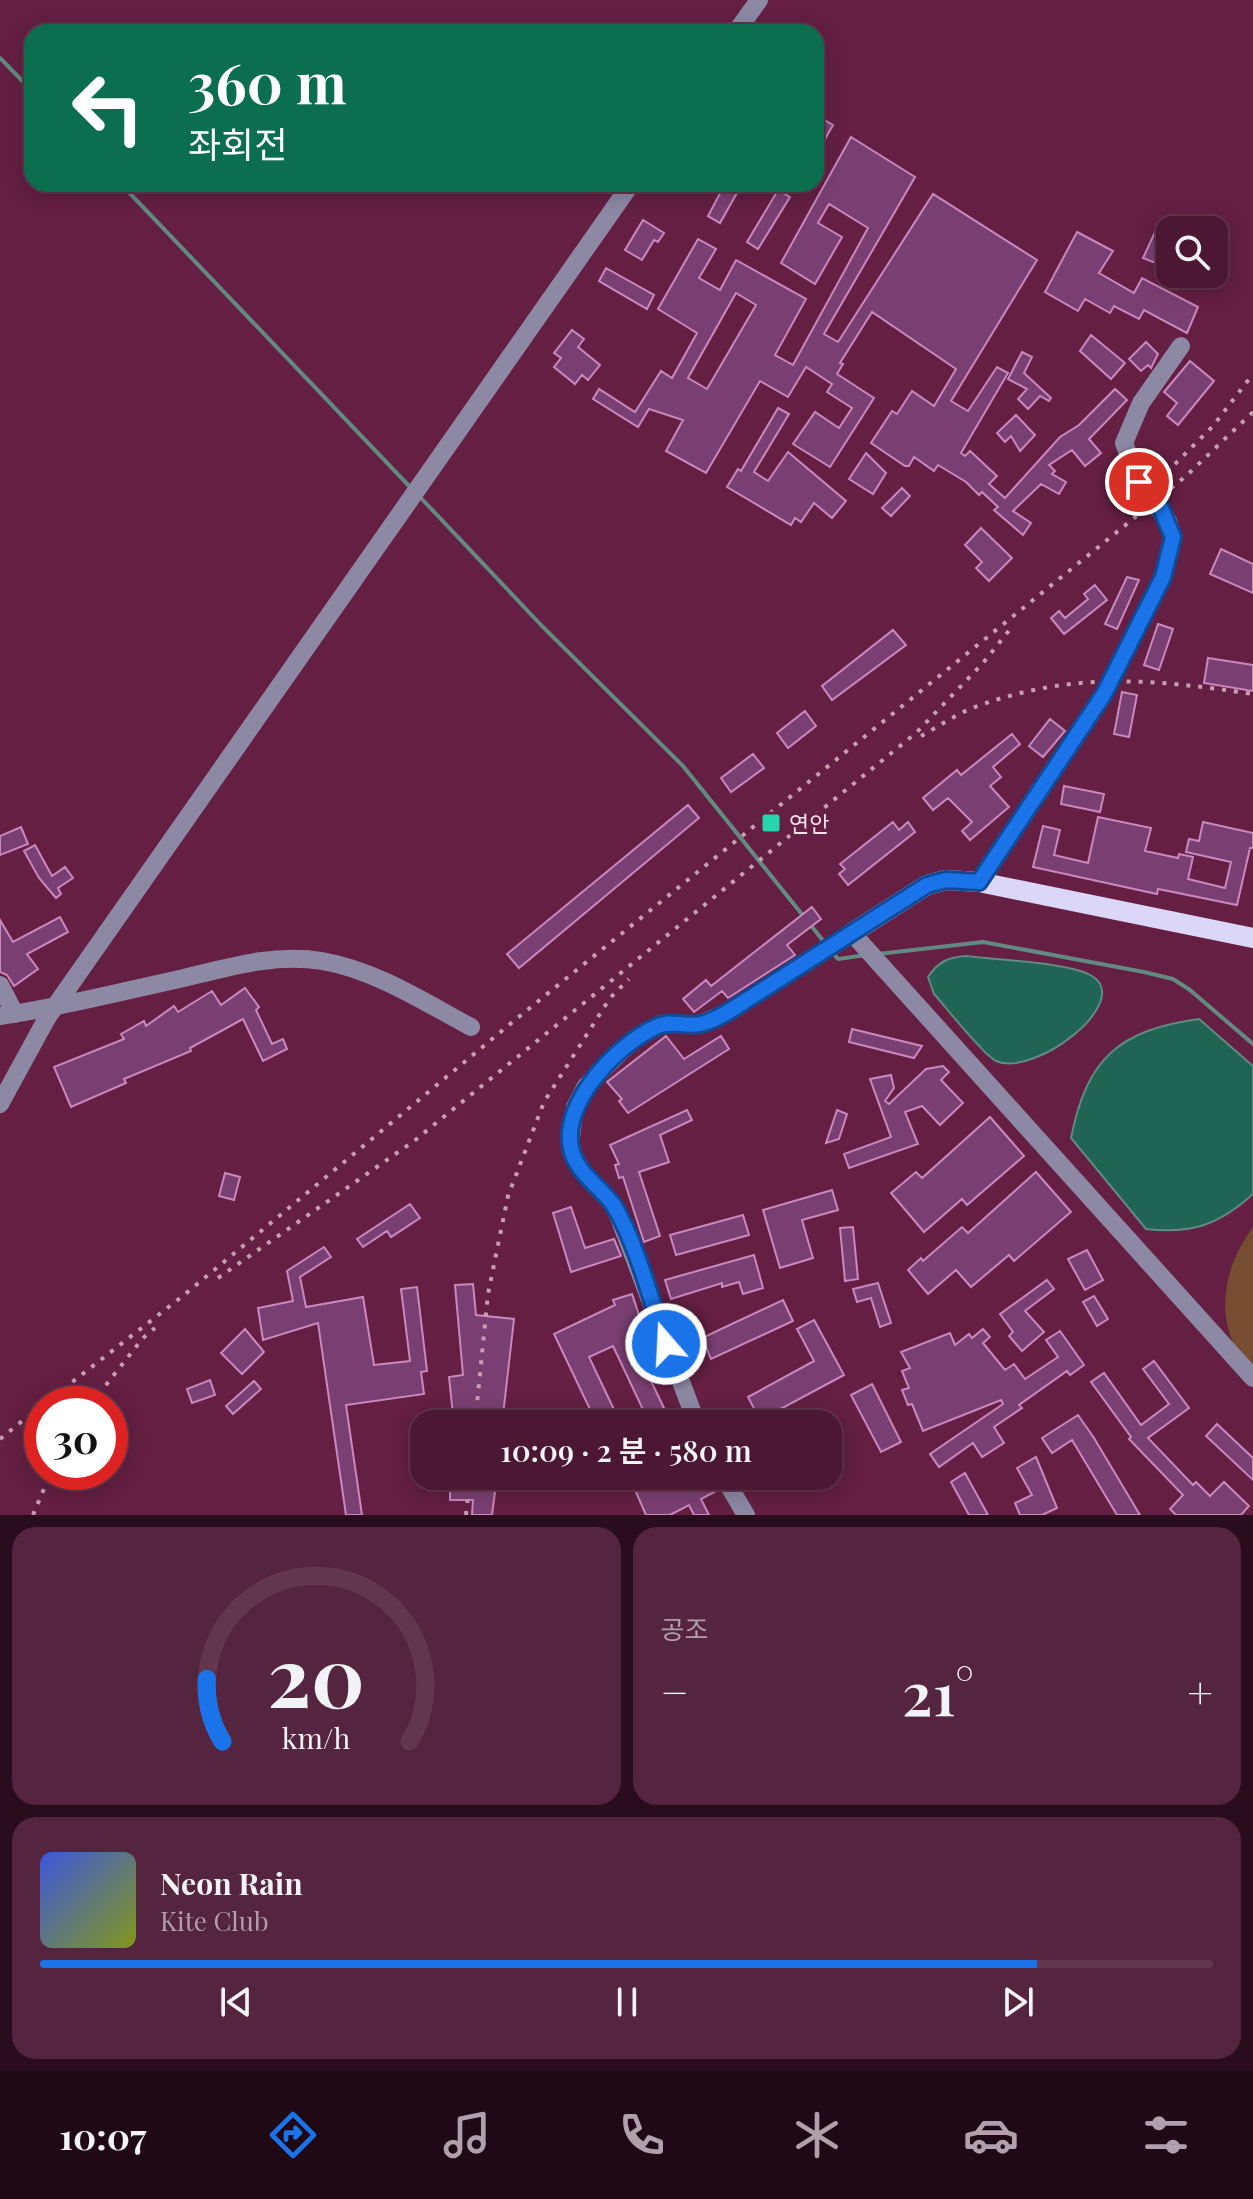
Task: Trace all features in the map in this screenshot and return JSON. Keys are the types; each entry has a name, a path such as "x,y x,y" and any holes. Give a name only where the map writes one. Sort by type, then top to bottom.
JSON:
{"main road":[{"path":"852,933 927,885 946,880 979,882 1253,938"}],"street":[{"path":"742,24 759,0"},
{"path":"0,1104 54,1008 625,192"},
{"path":"979,882 1104,694 1163,577 1173,537 1160,506 1139,482 1126,455 1124,443 1141,403 1181,346"},
{"path":"692,1410 615,1207 577,1165 570,1144 575,1107 586,1086 640,1036 661,1024 700,1024 728,1012 852,933 1253,1378"},
{"path":"0,985 7,1015 54,1008 239,965 287,958 323,961 380,979 471,1027"},
{"path":"731,1490 746,1515"}],"shaded area":[{"path":"966,956 1081,971 1092,976 1101,988 1100,1003 1074,1035 1054,1048 1033,1059 1013,1063 996,1061 974,1041 934,994 928,977 944,961"},
{"path":"1199,1019 1253,1066 1253,1194 1241,1205 1204,1225 1177,1230 1146,1229 1071,1138 1078,1110 1097,1068 1128,1040 1171,1024"},
{"path":"1253,1227 1253,1372 1231,1338 1225,1300 1233,1262"}],"building":[{"path":"824,120 833,125 824,141"},
{"path":"851,137 915,177 824,334 838,342 933,194 1037,260 951,401 968,411 997,367 1008,373 961,453 965,456 970,451 997,476 989,484 1005,498 1060,437 1079,425 1115,389 1127,400 1089,439 1101,453 1085,466 1072,450 1049,465 1055,471 1052,474 1066,482 1059,494 1041,484 1013,511 1031,523 1023,535 994,510 998,507 982,492 979,495 966,482 938,465 934,471 914,457 909,466 905,466 871,443 892,411 897,414 912,391 934,406 956,369 872,312 840,363 843,364 837,374 874,398 830,467 793,444 815,412 839,428 852,408 827,392 832,384 806,367 788,397 760,381 706,473 666,451 683,420 649,409 638,427 593,399 599,389 635,412 661,371 672,378 697,333 658,309 698,239 716,249 699,278 720,290 736,260 806,299 775,355 793,365 868,228 829,204 818,223 842,237 815,284 781,263 820,192 824,192 824,186","holes":["736,293 756,305 707,389 688,378"]},
{"path":"721,192 737,192 720,223 708,216"},
{"path":"777,192 790,197 758,249 747,242"},
{"path":"643,220 664,233 658,242 654,240 642,260 625,250"},
{"path":"1077,232 1113,251 1099,273 1134,293 1142,278 1156,288 1198,307 1187,333 1144,310 1139,319 1114,306 1110,313 1085,299 1078,311 1045,292"},
{"path":"1155,232 1156,262 1143,258"},
{"path":"606,268 654,295 647,309 599,281"},
{"path":"572,330 584,339 578,347 600,365 588,380 582,375 575,384 554,367 561,358 554,353"},
{"path":"1091,335 1125,363 1111,379 1080,351"},
{"path":"1146,342 1158,354 1151,368 1148,365 1141,371 1129,359"},
{"path":"1022,352 1032,357 1024,373 1051,398 1049,401 1040,396 1028,409 1018,399 1027,389 1008,379"},
{"path":"1190,361 1214,381 1178,425 1167,416 1177,403 1164,392"},
{"path":"778,408 789,414 754,472 768,481 788,452 846,501 832,518 814,503 801,522 795,518 791,525 727,487 738,469 741,471"},
{"path":"1016,415 1035,435 1020,451 1011,436 1005,442 997,433"},
{"path":"866,453 886,473 873,494 849,479"},
{"path":"902,488 910,496 891,516 882,508"},
{"path":"981,528 1012,558 989,581 976,568 982,562 965,545"},
{"path":"1221,549 1253,564 1253,593 1210,574"},
{"path":"1127,577 1139,580 1117,629 1105,624"},
{"path":"1095,585 1107,600 1064,634 1051,618 1059,611 1065,618 1088,599 1084,594"},
{"path":"1158,624 1173,629 1159,670 1144,665"},
{"path":"893,630 906,645 832,700 822,686"},
{"path":"1208,658 1253,665 1253,691 1204,683"},
{"path":"1122,692 1137,695 1129,737 1114,734"},
{"path":"805,711 816,726 788,748 777,733"},
{"path":"1050,719 1065,731 1043,757 1029,746"},
{"path":"1012,734 1020,744 993,767 1001,777 990,786 1009,807 970,840 962,831 972,822 948,798 933,810 923,798 957,770 961,775"},
{"path":"753,754 764,768 731,792 721,778"},
{"path":"1064,786 1104,794 1100,812 1061,804"},
{"path":"688,805 699,818 519,968 507,954"},
{"path":"1098,817 1151,828 1145,851 1178,858 1179,854 1193,857 1188,879 1225,888 1231,862 1186,852 1189,839 1199,841 1203,822 1253,833 1253,848 1250,848 1237,905 1158,889 1157,894 1033,867 1043,826 1060,830 1054,855 1088,863"},
{"path":"893,822 899,830 908,822 915,832 848,885 839,874 845,869 840,864"},
{"path":"21,827 28,844 0,855 0,836"},
{"path":"35,845 52,876 65,867 73,878 58,888 61,894 56,898 39,878 24,851"},
{"path":"812,907 821,919 787,945 795,955 728,998 722,991 694,1012 683,999 706,980 711,986"},
{"path":"60,917 68,932 27,954 38,969 14,986 7,975 0,972 0,920 13,942"},
{"path":"245,988 259,1007 256,1010 272,1044 283,1039 287,1049 263,1061 243,1019 190,1048 191,1051 124,1079 126,1083 71,1107 54,1067 124,1039 121,1034 144,1021 146,1026 174,1006 178,1012 212,991 221,1005"},
{"path":"852,1029 922,1046 914,1058 849,1042"},
{"path":"666,1036 684,1059 721,1036 729,1049 628,1113 619,1101 622,1099 607,1082"},
{"path":"943,1066 949,1072 941,1080 963,1103 940,1125 922,1106 905,1112 918,1144 849,1168 844,1154 891,1137 870,1079 891,1075 894,1088 885,1101 889,1104 926,1069"},
{"path":"687,1110 692,1120 660,1135 669,1162 639,1172 660,1236 644,1242 623,1177 619,1178 615,1165 619,1164 610,1145"},
{"path":"837,1110 847,1114 839,1139 826,1143"},
{"path":"990,1117 1024,1156 967,1205 962,1199 924,1232 891,1193 916,1172 922,1178"},
{"path":"1036,1172 1071,1212 1014,1261 1009,1255 971,1287 956,1270 928,1294 908,1270 962,1227 968,1233"},
{"path":"225,1173 240,1177 234,1200 219,1196"},
{"path":"832,1190 838,1210 802,1220 813,1258 780,1268 763,1210"},
{"path":"410,1204 420,1218 391,1237 387,1231 363,1247 357,1239"},
{"path":"571,1207 585,1248 614,1239 621,1256 571,1272 553,1213"},
{"path":"743,1215 749,1235 676,1255 670,1235"},
{"path":"853,1227 858,1279 845,1281 840,1228"},
{"path":"324,1247 331,1257 300,1277 306,1307 363,1297 374,1365 410,1361 401,1289 417,1287 427,1371 421,1372 424,1394 346,1405 362,1515 346,1515 318,1323 263,1340 258,1308 293,1301 287,1271"},
{"path":"1087,1250 1103,1280 1085,1290 1068,1259"},
{"path":"754,1255 763,1288 743,1294 739,1282 722,1287 722,1283 671,1299 665,1280"},
{"path":"1047,1280 1054,1289 1025,1311 1044,1332 1022,1351 1009,1336 1013,1332 1000,1314"},
{"path":"878,1283 891,1323 880,1327 871,1298 857,1302 853,1289"},
{"path":"473,1284 476,1315 514,1319 504,1410 453,1410 449,1377 463,1375 455,1285"},
{"path":"632,1294 652,1354 640,1358 664,1408 643,1410 613,1346 589,1357 614,1410 590,1410 554,1334 615,1305 613,1300"},
{"path":"1094,1296 1108,1319 1097,1326 1083,1302"},
{"path":"783,1300 793,1321 711,1359 702,1338"},
{"path":"814,1320 844,1375 779,1410 755,1410 748,1397 814,1361 797,1329"},
{"path":"245,1329 264,1352 242,1374 221,1353"},
{"path":"983,1329 990,1337 983,1343 1005,1370 1014,1364 1025,1379 1058,1357 1046,1340 1060,1331 1084,1365 1070,1375 1067,1371 994,1427 1004,1443 982,1457 973,1443 939,1467 930,1454 1003,1404 1001,1400 923,1431 912,1404 908,1405 902,1390 909,1388 902,1371 910,1368 901,1352 950,1333 955,1345 969,1334 972,1338"},
{"path":"1154,1361 1189,1408 1148,1438 1193,1485 1196,1482 1210,1496 1224,1482 1249,1506 1241,1515 1176,1515 1170,1509 1183,1495 1129,1439 1131,1437 1091,1382 1104,1373 1141,1425 1169,1404 1143,1369"},
{"path":"210,1380 215,1395 192,1403 187,1389"},
{"path":"254,1381 261,1389 233,1414 226,1406"},
{"path":"872,1384 901,1442 881,1452 851,1395"},
{"path":"1078,1415 1140,1515 1117,1515 1072,1440 1052,1453 1042,1438"},
{"path":"1217,1424 1253,1458 1253,1480 1206,1436"},
{"path":"1036,1457 1057,1508 1042,1515 1020,1515 1015,1503 1032,1495 1017,1468"},
{"path":"965,1473 988,1515 969,1515 951,1482"},
{"path":"450,1490 495,1490 492,1515 472,1515 473,1500 450,1500"},
{"path":"635,1490 718,1490 701,1499 709,1515 694,1515 689,1505 670,1515 646,1515"}],"waterway":[{"path":"0,58 24,83"},
{"path":"129,192 411,488"},
{"path":"420,497 541,625 683,766 825,943"},
{"path":"878,954 983,942 1144,972 1173,979 1190,990 1253,1044"},
{"path":"833,953 838,959 866,955"}],"railway":[{"path":"1141,498 1213,426 1253,374"},
{"path":"67,1386 184,1295 515,1020 1186,476 1253,412"},
{"path":"218,1278 414,1141 916,733 983,663 1011,628"},
{"path":"921,736 975,707 1011,695 1079,683 1146,682 1253,694"},
{"path":"476,1410 488,1294 508,1196 544,1102 610,998 629,979"},
{"path":"105,1386 143,1338 155,1328"},
{"path":"0,1439 24,1420"},
{"path":"33,1515 43,1490"},
{"path":"466,1515 469,1490"}],"place":[{"name":"연안","path":"771,823"}],"route":[{"path":"666,1344 615,1207 577,1165 570,1144 575,1107 586,1086 632,1041 647,1031 661,1024 700,1024 728,1012 927,885 946,880 979,882 1104,694 1163,577 1173,537 1160,506 1139,482"}]}
